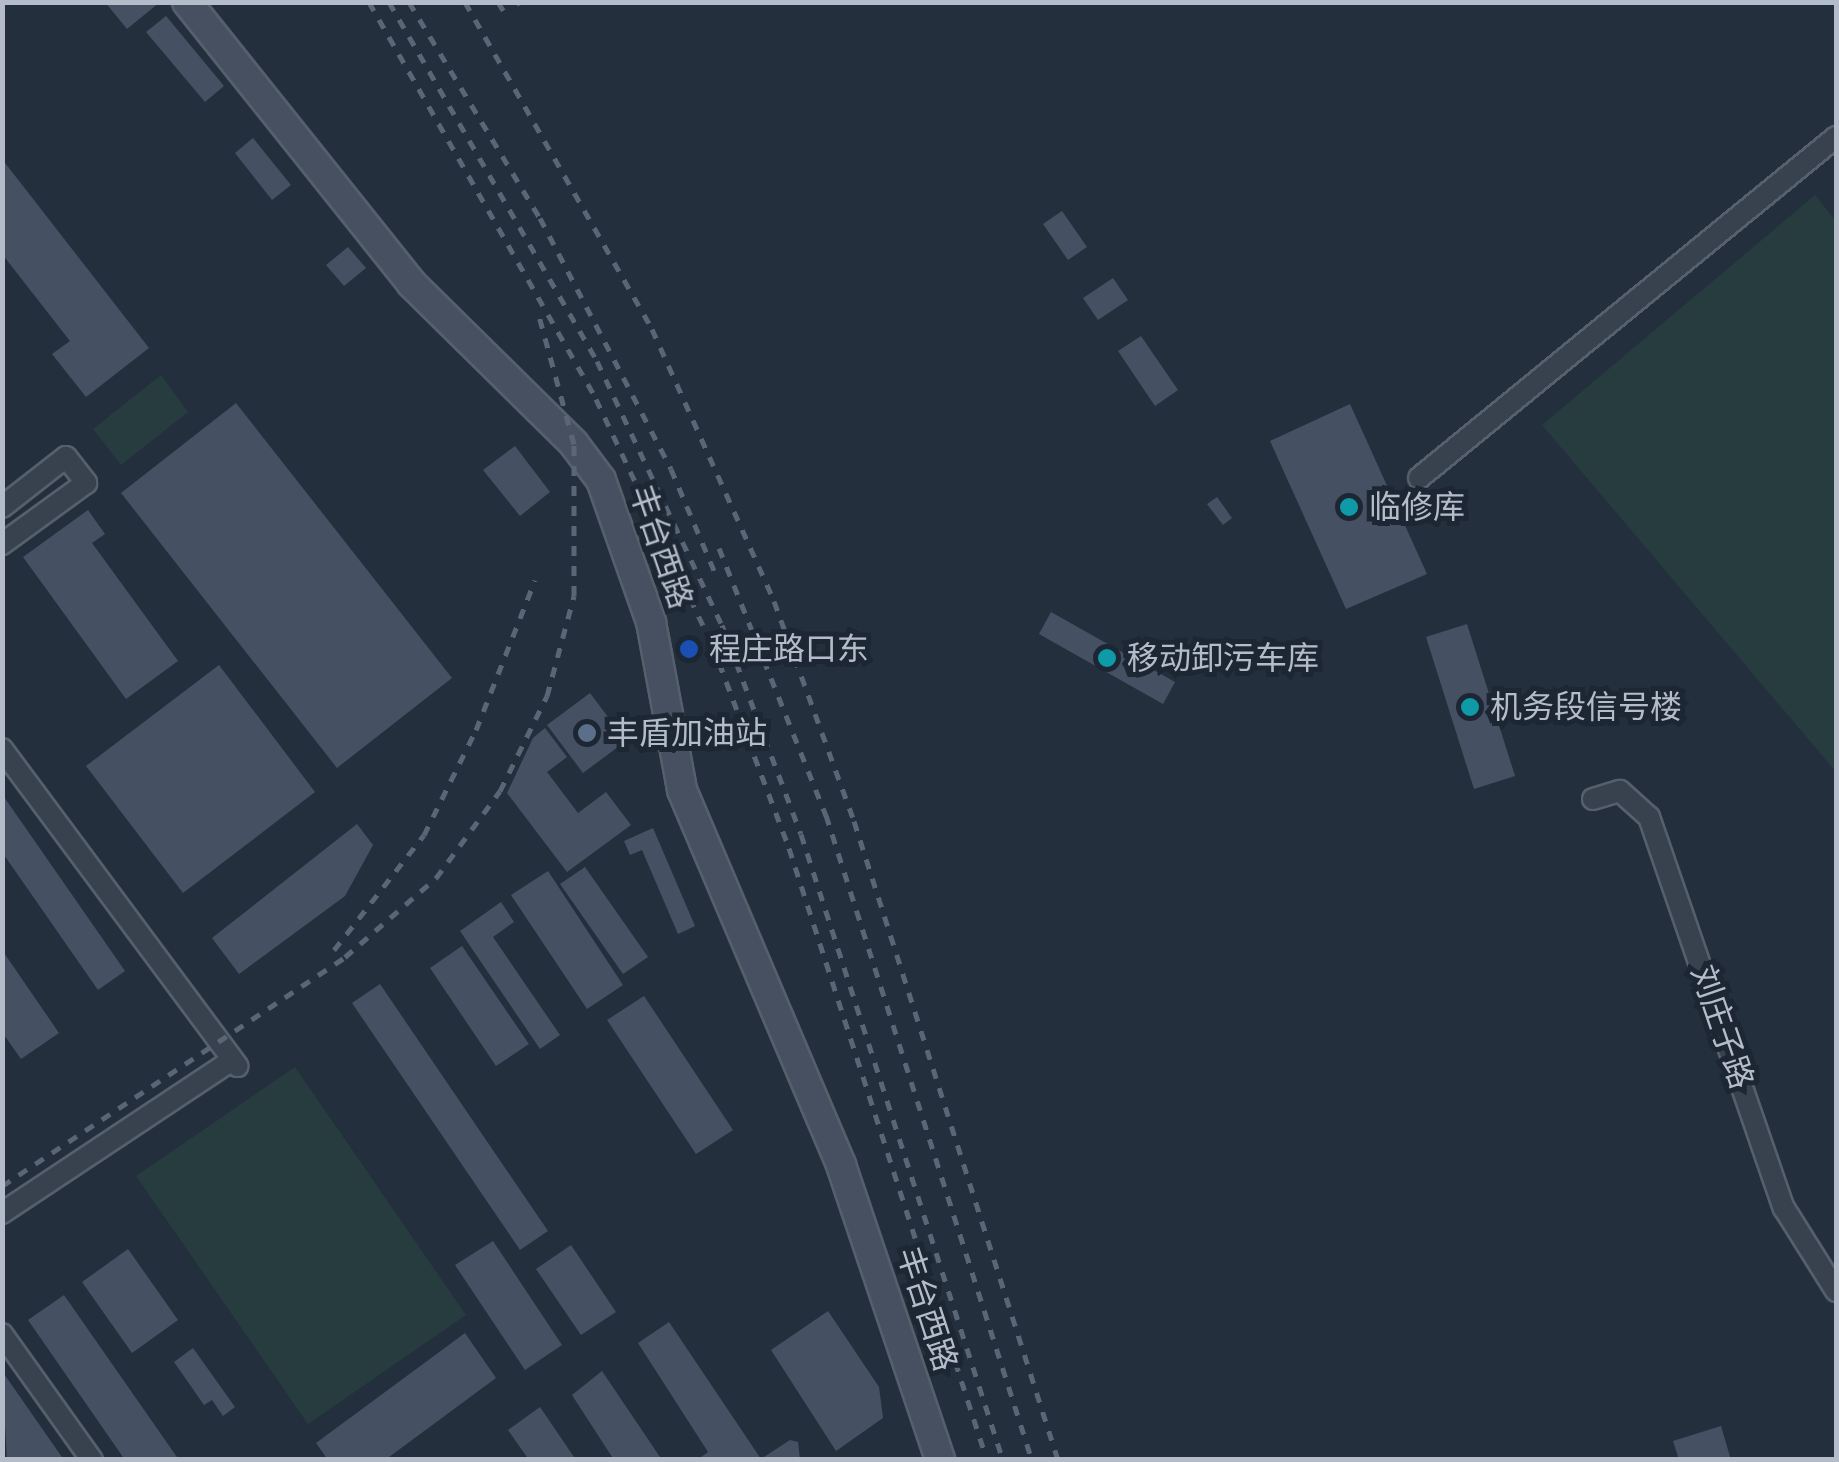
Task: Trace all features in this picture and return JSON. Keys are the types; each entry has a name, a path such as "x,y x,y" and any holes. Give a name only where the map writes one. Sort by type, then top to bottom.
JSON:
{"main road":[{"name":"丰台西路","path":"187,2 411,283 574,444 601,480 644,596 682,790 846,1179 940,1460"}],"street":[{"path":"1419,478 1836,137"},
{"path":"2,507 66,457 86,483 2,544"},
{"path":"2,748 234,1063 2,1212"},
{"name":"刘庄子路","path":"1594,800 1620,791 1649,817 1784,1208 1836,1291"},
{"path":"2,1334 92,1460"}],"green space":[{"path":"1815,195 1836,221 1836,772 1542,425"},
{"path":"161,375 188,412 121,465 93,429"},
{"path":"295,1067 466,1315 308,1424 136,1176"}],"building":[{"path":"105,2 160,2 127,29"},
{"path":"166,16 224,86 205,102 146,32"},
{"path":"253,138 291,185 272,200 235,153"},
{"path":"2,159 149,348 86,397 52,354 70,341 2,254"},
{"path":"1062,211 1087,247 1068,260 1043,224"},
{"path":"348,247 366,268 344,286 326,265"},
{"path":"1113,278 1128,300 1098,320 1083,298"},
{"path":"1141,336 1178,390 1155,406 1118,351"},
{"path":"236,403 452,678 337,768 121,493"},
{"name":"临修库","path":"1350,404 1427,574 1346,609 1270,441"},
{"path":"515,446 550,492 520,516 483,470"},
{"path":"1217,497 1232,518 1223,525 1207,504"},
{"path":"88,510 105,534 92,543 178,661 126,699 23,557"},
{"name":"移动卸污车库","path":"1051,612 1175,682 1163,704 1039,634"},
{"name":"机务段信号楼","path":"1467,624 1515,776 1474,789 1426,637"},
{"path":"219,665 315,792 183,893 86,766"},
{"name":"丰盾加油站","path":"590,693 626,741 583,773 547,725"},
{"path":"545,728 567,757 547,772 578,813 606,792 631,825 567,872 507,793 533,738"},
{"path":"2,794 125,971 98,990 2,852"},
{"path":"357,824 373,845 345,896 239,974 212,938"},
{"path":"653,828 695,926 678,934 642,850 630,855 624,841"},
{"path":"585,867 648,957 623,974 560,884"},
{"path":"548,871 623,985 587,1009 511,895"},
{"path":"501,902 514,922 493,937 560,1035 540,1049 460,931"},
{"path":"462,946 529,1044 496,1066 430,968"},
{"path":"2,950 59,1033 21,1059 2,1032"},
{"path":"380,984 548,1231 520,1250 352,1003"},
{"path":"644,996 733,1130 696,1154 607,1020"},
{"path":"493,1241 562,1345 525,1370 455,1265"},
{"path":"571,1245 616,1312 581,1335 536,1269"},
{"path":"128,1249 178,1320 132,1353 82,1282"},
{"path":"64,1295 179,1460 125,1460 28,1320"},
{"path":"828,1311 879,1387 883,1418 836,1451 771,1350"},
{"path":"669,1322 761,1459 790,1440 798,1442 800,1460 697,1460 708,1452 638,1343"},
{"path":"465,1333 496,1378 385,1460 328,1460 316,1443"},
{"path":"193,1348 235,1407 223,1416 212,1400 204,1405 174,1362"},
{"path":"2,1371 64,1460 7,1460"},
{"path":"602,1371 662,1460 614,1460 572,1395"},
{"path":"540,1407 576,1460 529,1460 508,1430"},
{"path":"1721,1426 1731,1460 1679,1460 1673,1441"}],"railway":[{"path":"369,2 596,399 712,644 789,848 987,1460"},
{"path":"389,2 597,361 722,625 801,834 1003,1460"},
{"path":"409,2 540,218 671,469 716,575"},
{"path":"465,2 652,329 774,601 854,821 1058,1460"},
{"path":"498,2 505,13"},
{"path":"2,1186 345,957 436,878 500,791 547,696 574,596 574,444 539,316"},
{"path":"719,548 826,815 1032,1460"},
{"path":"334,950 424,835 476,730 535,580"}],"place":[{"name":"临修库","path":"1349,507"},
{"name":"程庄路口东","path":"689,649"},
{"name":"移动卸污车库","path":"1107,658"},
{"name":"机务段信号楼","path":"1470,707"},
{"name":"丰盾加油站","path":"587,733"}]}
